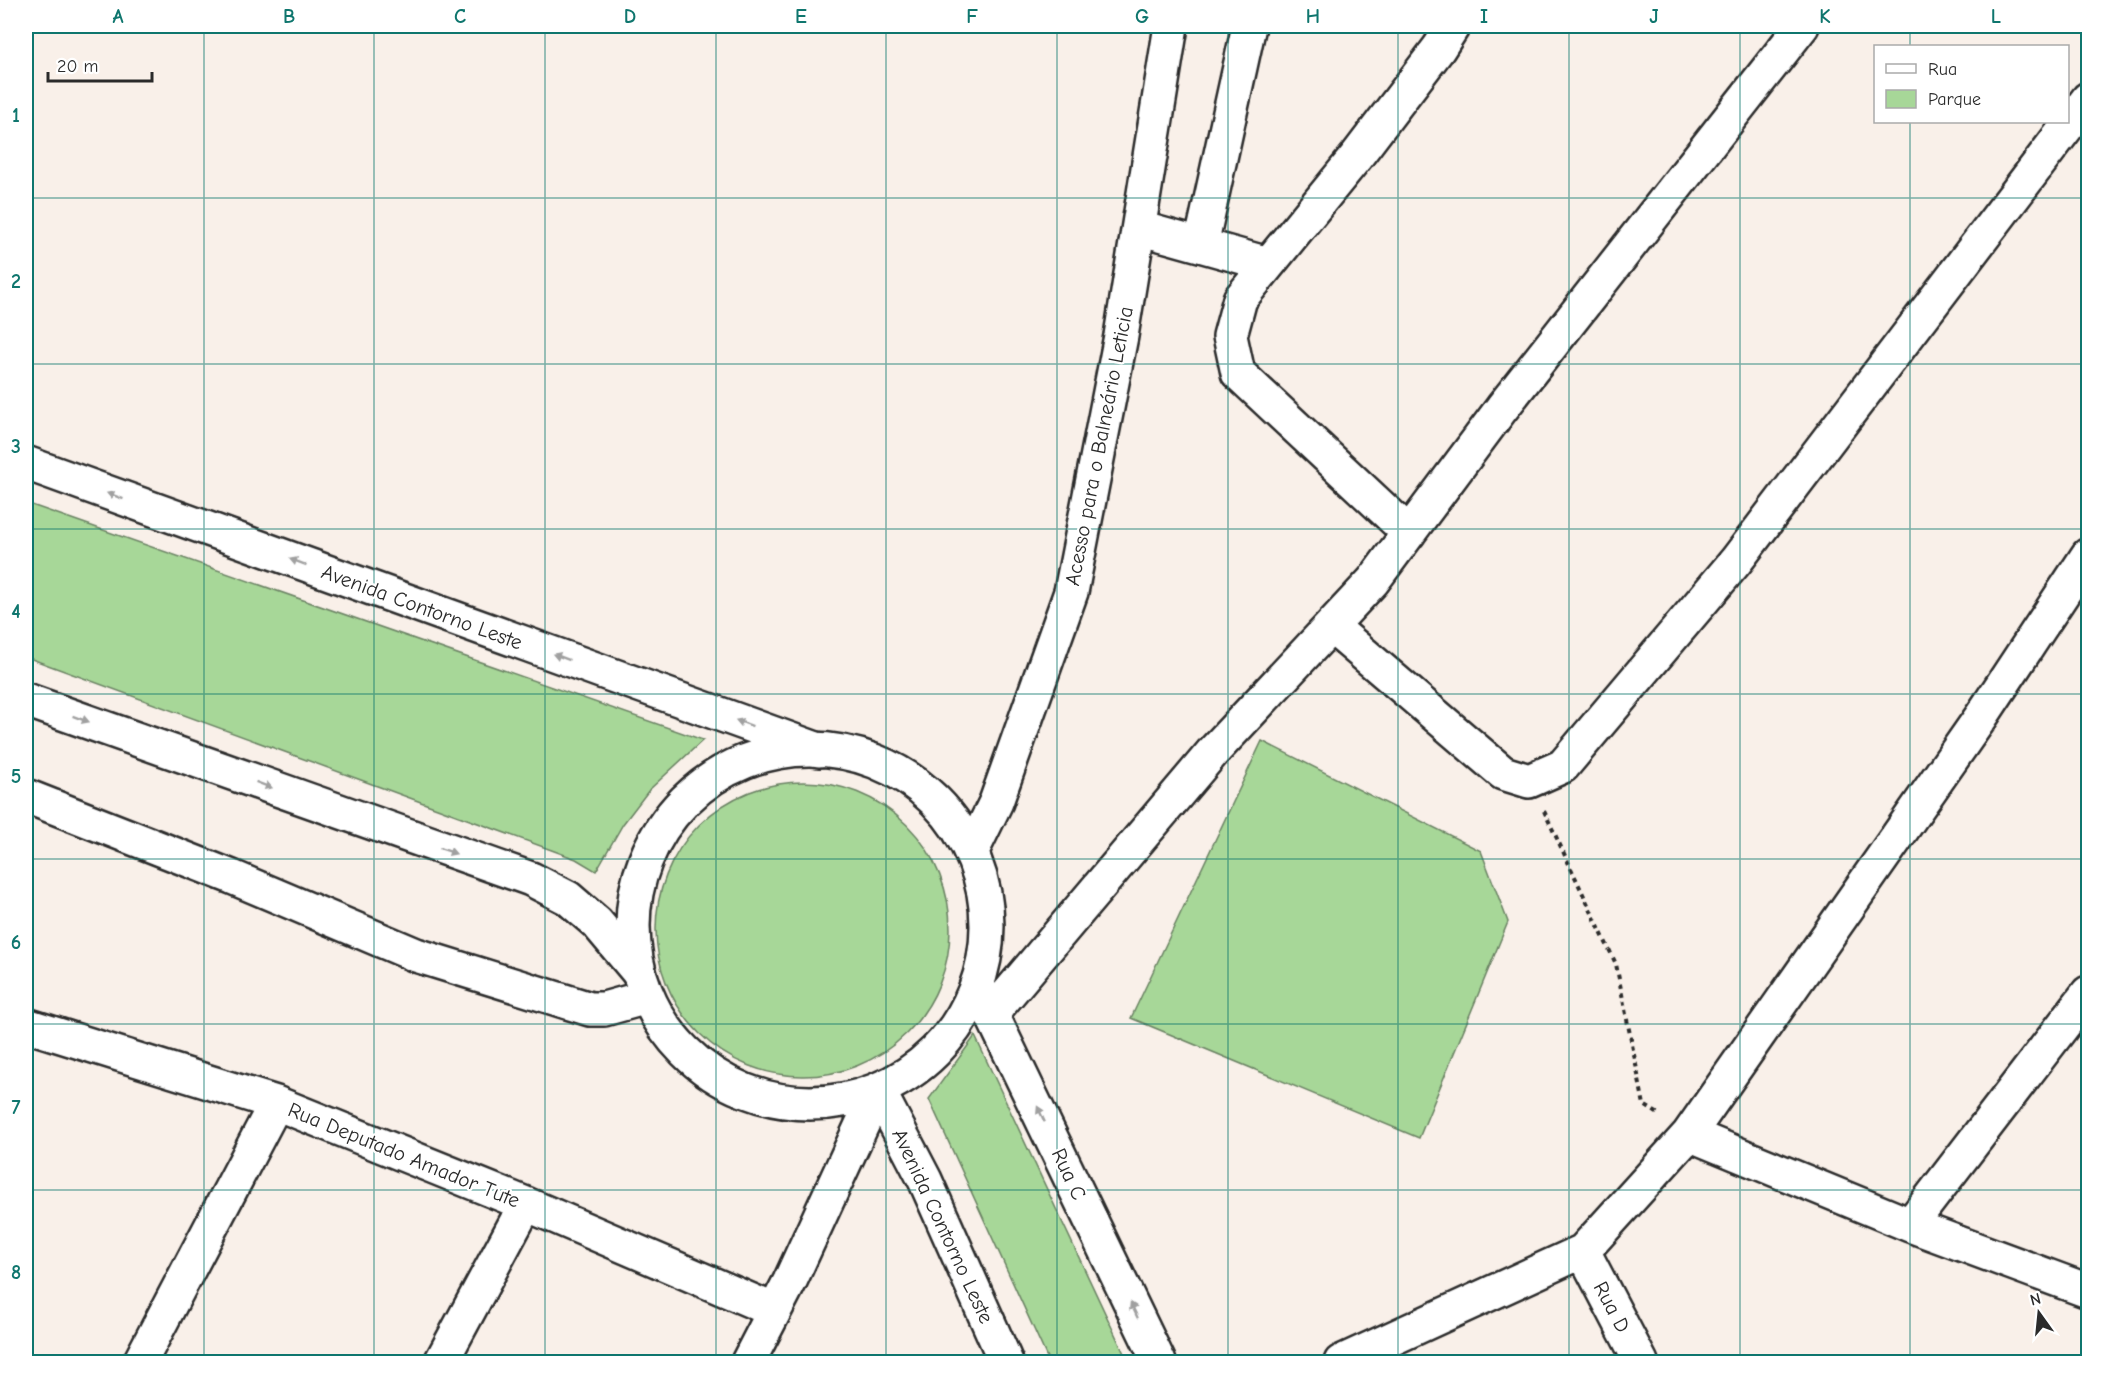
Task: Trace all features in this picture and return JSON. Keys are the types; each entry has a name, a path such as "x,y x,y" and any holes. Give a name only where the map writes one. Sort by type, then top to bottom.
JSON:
{"street":[{"name":"Acesso para o Balneário Leticia","path":"972,851 996,802 1071,592 1121,336 1171,26"},
{"path":"1201,245 1249,26"},
{"path":"1408,533 1238,373 1230,336 1240,299 1356,157 1439,48 1453,26"},
{"path":"26,700 531,879 568,898 597,923 643,985 673,1040 710,1073 740,1089 779,1101 805,1104 830,1103 878,1090 905,1076 929,1058 960,1021 986,999 1373,581 1502,408 1802,26"},
{"path":"1331,626 1503,773 1529,781 1563,766 1736,561 2088,99"},
{"path":"1139,228 1268,264"},
{"name":"Avenida Contorno Leste","path":"26,464 819,750"},
{"path":"1341,1362 1582,1251 1689,1134 1981,717 2088,555"},
{"path":"643,985 632,926 634,902 647,857 672,816 706,783 748,760 783,752 819,750 866,758 910,779 946,811 972,851 982,877 987,904 986,999"},
{"path":"26,796 232,877 416,955 590,1009 604,1009 643,985"},
{"path":"1910,1225 2088,993"},
{"name":"Rua C","path":"986,999 1159,1362"},
{"name":"Rua Deputado Amador Tute","path":"26,1025 276,1103 526,1204 773,1310"},
{"path":"747,1362 790,1281 878,1090"},
{"name":"Avenida Contorno Leste","path":"878,1090 925,1180 1006,1362"},
{"path":"140,1362 276,1103"},
{"path":"1689,1134 1910,1225 2088,1291"},
{"path":"441,1362 526,1204"},
{"name":"Rua D","path":"1582,1251 1641,1362"}],"path":[{"path":"1529,781 1616,964 1644,1105 1689,1134"}],"green space":[{"path":"26,503 703,740 649,790 623,824 596,871 576,859 26,657"},
{"path":"1262,741 1481,851 1508,922 1419,1138 1131,1018"},
{"path":"803,782 832,785 859,793 885,807 907,825 925,847 939,873 947,900 950,929 947,958 939,985 925,1011 907,1033 885,1051 859,1065 832,1073 803,1076 774,1073 747,1065 721,1051 699,1033 681,1011 667,985 659,958 656,929 659,900 667,873 681,847 699,825 721,807 747,793 774,785"},
{"path":"975,1036 1128,1362 1049,1362 929,1099"}]}
